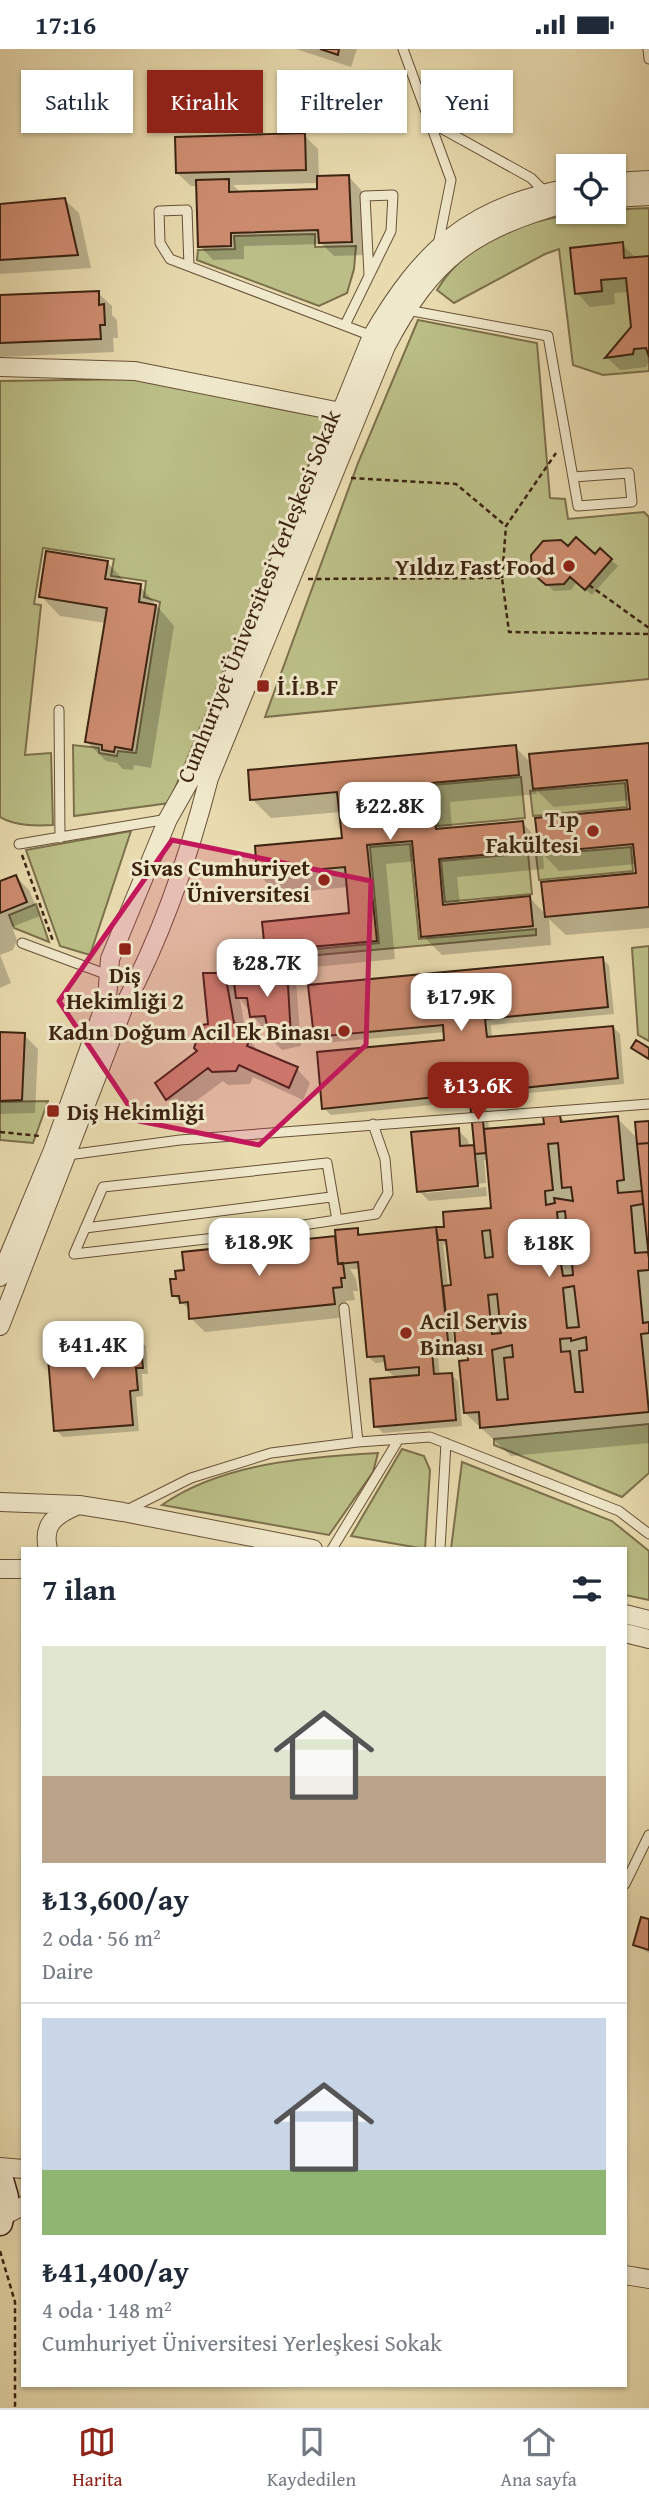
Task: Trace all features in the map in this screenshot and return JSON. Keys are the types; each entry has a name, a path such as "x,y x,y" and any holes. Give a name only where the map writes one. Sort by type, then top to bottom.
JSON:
{"street":[{"path":"626,181 649,180"},
{"name":"Cumhuriyet Üniversitesi Yerleşkesi Sokak","path":"0,1277 58,1138 107,999 110,960 168,819 194,773 372,336 391,302 438,247 500,206 556,191"},
{"path":"626,197 649,196"},
{"name":"Cumhuriyet Üniversitesi Yerleşkesi Sokak","path":"0,1326 124,1006 150,953 196,828 209,778 376,370 406,309 446,260 462,246 524,216 556,206"},
{"name":"Cumhuriyet Üniversitesi Yerleşkesi Sokak","path":"0,367 135,371 341,412"},
{"path":"0,1501 79,1505 303,1547"},
{"path":"48,1547 45,1537 49,1525 58,1514 79,1505"},
{"path":"0,1569 21,1569"},
{"path":"627,1614 649,1620"},
{"path":"627,1634 649,1639"},
{"path":"0,2167 21,2169"},
{"path":"0,2176 9,2215"},
{"path":"627,2275 649,2279"}],"lane":[{"path":"403,49 421,98"},
{"path":"648,49 649,59"},
{"path":"434,133 451,180 438,247"},
{"path":"450,133 531,178 546,193"},
{"path":"345,325 391,231 393,195 365,196 369,275"},
{"path":"189,265 187,210 159,211 160,243 170,258 372,336"},
{"path":"406,309 548,336 578,506 632,502 629,473 573,477"},
{"path":"60,710 60,838"},
{"path":"19,845 168,819"},
{"path":"22,943 108,975"},
{"path":"68,1155 180,1140 649,1104"},
{"path":"337,1220 327,1163 103,1187 74,1254 337,1220 376,1214 388,1193 384,1159 373,1124"},
{"path":"85,1228 331,1197"},
{"path":"344,1308 358,1442"},
{"path":"122,1512 191,1478 271,1453 358,1442 430,1437 619,1511 649,1534"},
{"path":"333,1547 399,1439"},
{"path":"440,1547 446,1443"},
{"path":"627,1880 649,1835"}],"path":[{"path":"566,437 506,526 502,578 509,632 649,634"},
{"path":"332,477 456,484 506,526"},
{"path":"291,579 502,578"},
{"path":"589,585 649,628"},
{"path":"19,845 59,957"},
{"path":"0,1132 58,1138"},
{"path":"0,2251 15,2302 15,2408"}],"highlighted area":[{"path":"172,840 371,881 366,1045 259,1145 139,1121 59,1001"}],"green space":[{"path":"649,208 649,371 603,375 573,365 559,249 454,303 437,290 455,266 478,247 504,233 556,217 556,224 626,224 626,210"},
{"path":"315,234 315,247 356,246 354,269 347,293 319,306 197,260 198,250 235,249 234,236"},
{"path":"418,320 537,343 550,498 565,499 568,519 644,512 649,517 649,679 265,717 358,463"},
{"path":"136,379 329,415 169,803 74,816 73,745 99,748 99,753 117,756 118,751 136,753 160,602 144,597 146,581 111,576 114,559 43,548 34,604 41,605 25,755 51,753 53,825 19,824 0,817 0,381"},
{"path":"521,777 525,818 438,826 434,785"},
{"path":"625,783 627,807 533,816 530,791"},
{"path":"131,831 90,955 60,946 26,850"},
{"path":"410,844 419,939 536,929 536,935 264,960 263,954 379,943 370,847"},
{"path":"631,847 633,871 539,880 536,855"},
{"path":"528,853 532,894 445,902 441,861"},
{"path":"36,904 49,942 14,928 9,915"},
{"path":"649,946 649,1041 638,1035 632,948"},
{"path":"48,1101 33,1143 0,1140 0,1102"},
{"path":"649,1424 649,1473 622,1497 494,1445 494,1439"},
{"path":"402,1449 424,1456 430,1470 425,1547 351,1536"},
{"path":"378,1453 373,1472 329,1535 162,1505 186,1491 238,1471 294,1460"},
{"path":"462,1462 612,1521 649,1551 649,1600 627,1595 627,1547 451,1547"}],"building":[{"path":"320,49 339,49 338,55"},
{"path":"305,133 306,170 176,173 175,137"},
{"path":"349,175 352,242 319,243 318,230 231,233 231,246 198,247 196,180 229,179 229,192 317,189 317,176"},
{"path":"65,198 78,255 0,260 0,204"},
{"path":"623,242 624,258 649,256 649,357 646,348 634,349 633,354 605,358 631,327 626,278 601,280 602,291 575,294 570,248"},
{"path":"99,291 99,305 104,304 105,325 100,325 101,339 0,343 0,295"},
{"name":"Yıldız Fast Food","path":"576,537 595,554 600,548 612,559 585,590 570,577 564,584 546,585 532,573 531,555 543,541 561,540 568,546"},
{"path":"46,551 108,561 105,579 141,584 139,602 156,605 132,750 115,747 114,752 102,750 102,745 85,742 107,608 39,597"},
{"name":"Tıp Fakültesi","path":"649,743 649,907 545,917 541,882 636,873 633,844 539,853 535,818 630,809 627,780 533,789 529,754"},
{"path":"516,745 519,775 432,783 436,829 523,821 526,851 439,859 443,905 530,896 533,926 421,937 412,841 367,845 377,941 265,951 262,922 349,913 345,867 257,875 255,846 342,838 337,792 250,800 248,770"},
{"path":"16,875 27,902 0,913 0,881"},
{"name":"Kadın Doğum Acil Ek Binası","path":"603,957 608,1007 485,1019 487,1037 613,1026 618,1078 322,1109 317,1052 444,1040 443,1025 314,1037 308,985"},
{"path":"287,969 291,1036 270,1040 265,1016 250,1017 247,998 236,998 233,975"},
{"path":"203,973 225,973 234,1023 238,1024 249,1041 247,1046 298,1067 289,1088 239,1065 236,1071 212,1072 208,1068 166,1100 155,1083 197,1051 194,1048 202,1025 208,1024"},
{"path":"0,1032 25,1033 22,1100 0,1101"},
{"path":"636,1040 649,1048 649,1059 631,1048"},
{"path":"480,1090 486,1153 475,1154 469,1092"},
{"path":"560,1115 561,1122 618,1116 624,1180 617,1181 618,1193 642,1191 643,1204 631,1206 635,1253 648,1252 649,1258 649,1270 638,1271 643,1323 649,1322 649,1333 641,1334 649,1412 480,1428 479,1412 464,1413 459,1361 468,1360 467,1348 456,1350 453,1316 446,1316 443,1286 451,1285 446,1240 438,1240 436,1227 444,1227 443,1212 491,1208 484,1129 544,1124 543,1116","holes":["558,1143 562,1188 571,1187 573,1201 554,1198 555,1203 546,1205 545,1191 553,1190 548,1144","565,1211 569,1250 561,1250 557,1212","490,1230 493,1257 485,1258 482,1231","572,1263 573,1275 563,1276 561,1264","574,1286 579,1327 567,1328 563,1288","497,1294 501,1333 492,1334 488,1295","586,1337 587,1350 579,1351 583,1392 575,1392 570,1351 561,1352 560,1339 571,1338 571,1341","512,1345 513,1357 504,1358 508,1399 497,1400 492,1350"]},
{"path":"649,1121 649,1143 637,1144 635,1122"},
{"path":"459,1128 460,1146 474,1145 478,1186 417,1192 411,1132"},
{"path":"649,1143 649,1258 637,1144"},
{"name":"Acil Servis Binası","path":"436,1227 449,1350 432,1351 434,1374 452,1373 456,1420 374,1427 370,1379 419,1375 419,1367 386,1370 384,1356 367,1357 358,1262 338,1264 335,1230 358,1228 358,1235"},
{"path":"335,1236 338,1264 343,1263 345,1278 341,1278 342,1287 333,1288 335,1304 189,1319 188,1302 180,1303 179,1296 172,1296 170,1279 176,1279 175,1271 184,1270 182,1252"},
{"path":"98,1332 99,1341 140,1337 143,1368 136,1368 138,1390 130,1391 133,1425 54,1431 47,1345 63,1343 62,1335"},
{"path":"641,1917 649,1919 649,1950 633,1945"}],"place":[{"name":"Yıldız Fast Food","path":"569,566"},
{"name":"İ.İ.B.F","path":"263,686"},
{"name":"Tıp Fakültesi","path":"593,831"},
{"name":"Sivas Cumhuriyet Üniversitesi","path":"324,880"},
{"name":"Diş Hekimliği 2","path":"125,949"},
{"name":"Kadın Doğum Acil Ek Binası","path":"344,1031"},
{"name":"Diş Hekimliği","path":"53,1111"},
{"name":"Acil Servis Binası","path":"406,1333"}]}
